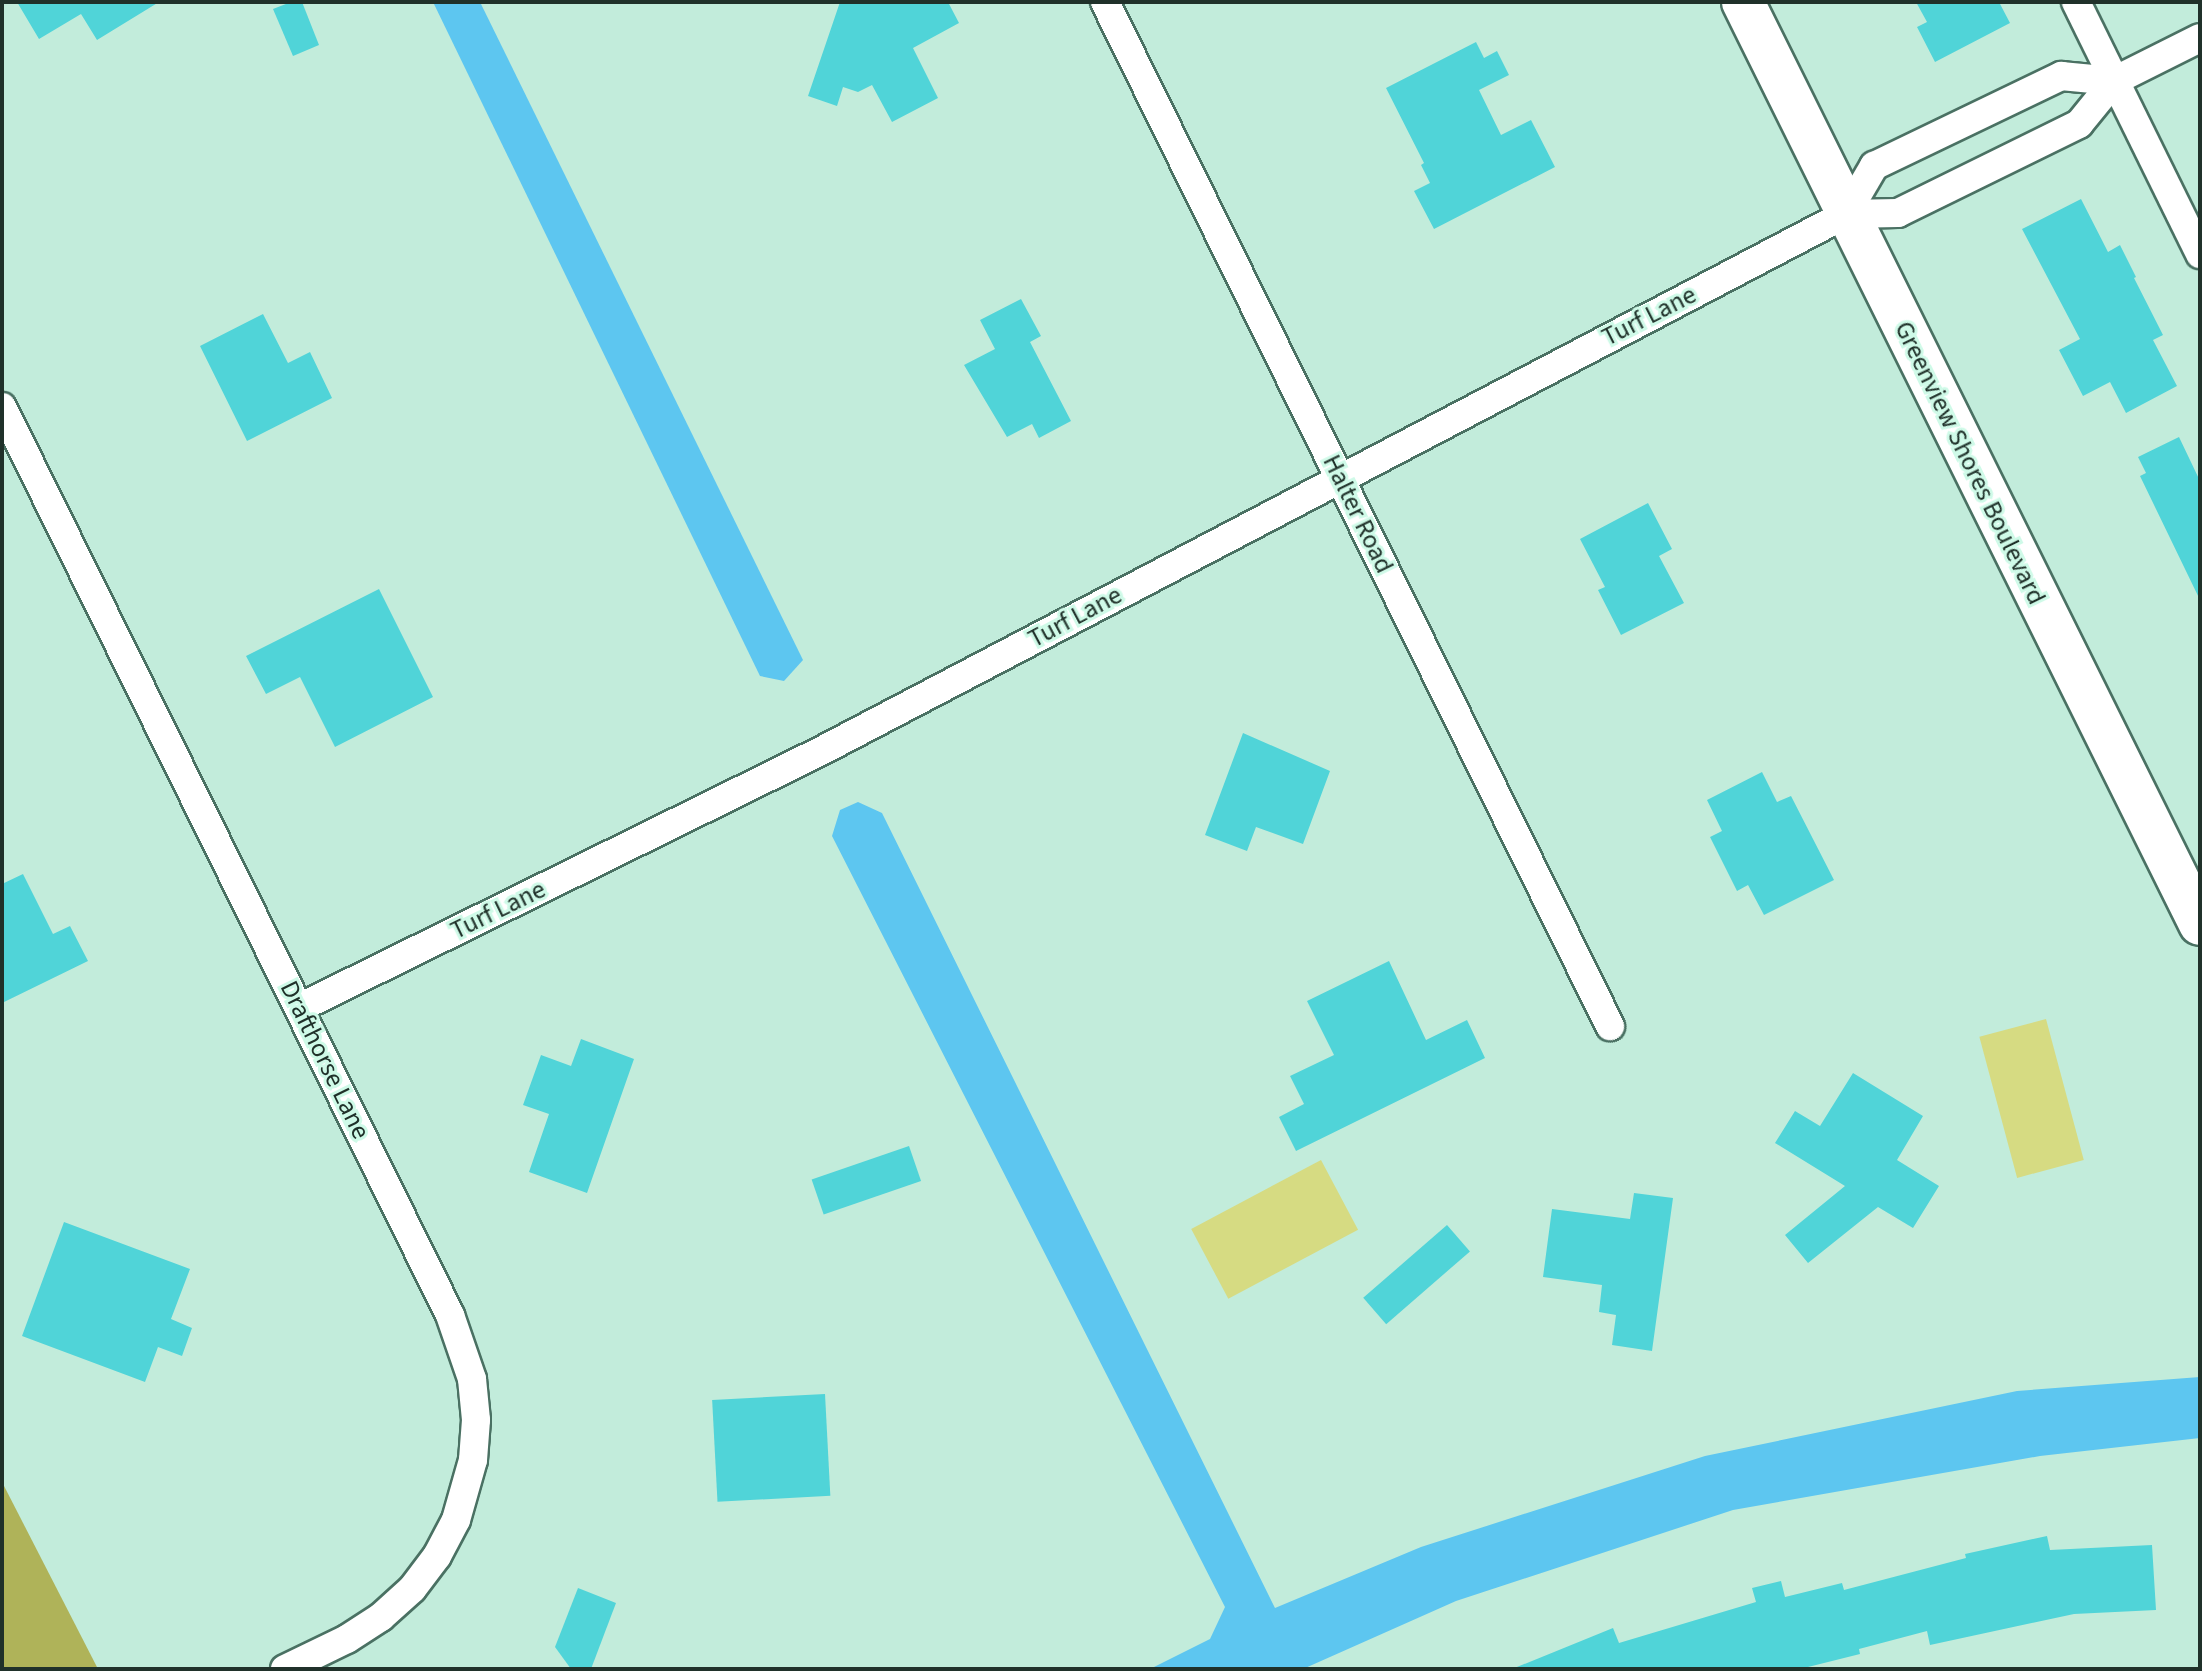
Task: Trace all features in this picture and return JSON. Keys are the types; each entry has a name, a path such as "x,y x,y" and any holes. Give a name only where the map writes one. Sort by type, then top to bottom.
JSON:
{"street":[{"name":"Halter Road","path":"1105,2 1610,1026"},
{"name":"Greenview Shores Boulevard","path":"1743,2 2200,924"},
{"path":"2076,2 2200,254"},
{"path":"1846,214 1874,166 2061,76 2114,81 2200,38"},
{"name":"Turf Lane","path":"299,1008 823,750 1846,214 1898,213 2079,124 2114,81"},
{"name":"Drafthorse Lane","path":"2,407 461,1339 472,1379 476,1420 473,1460 463,1501 437,1556 412,1589 381,1617 347,1639 285,1669"}],"green space":[{"path":"2046,1019 2084,1160 2017,1178 1979,1037"},
{"path":"1321,1160 1358,1230 1228,1299 1191,1229"},
{"path":"2,1482 98,1669 2,1669"}],"water":[{"path":"433,2 480,2 803,660 784,681 760,676"},
{"path":"858,802 882,813 1275,1608 1421,1547 1705,1456 2017,1391 2200,1377 2200,1438 2040,1456 1733,1510 1456,1601 1303,1669 1150,1669 1210,1639 1225,1607 832,836 840,810"}],"building":[{"path":"17,2 159,2 97,40 81,14 39,39"},
{"path":"291,2 302,2 319,45 293,56 273,9"},
{"path":"840,2 948,2 959,23 913,48 938,98 892,122 872,85 858,92 843,87 837,106 808,96"},
{"path":"1916,2 1999,2 2010,23 1935,62 1917,27 1927,22"},
{"path":"1476,42 1484,58 1497,51 1509,75 1479,90 1501,135 1531,120 1555,167 1434,229 1414,191 1430,183 1421,165 1424,163 1386,88"},
{"path":"2081,199 2108,252 2120,245 2163,335 2153,340 2177,386 2126,413 2110,382 2083,396 2059,350 2080,339 2022,229"},
{"path":"1021,299 1041,336 1030,342 1071,421 1039,438 1032,424 1007,437 964,365 995,349 980,320"},
{"path":"263,314 288,363 310,352 332,398 247,441 200,346"},
{"path":"2179,437 2200,481 2200,600 2140,476 2146,473 2138,457"},
{"path":"1648,503 1672,549 1659,556 1684,603 1621,635 1598,590 1605,587 1580,539"},
{"path":"379,589 433,697 335,747 300,677 266,694 246,656"},
{"path":"1243,733 1330,771 1303,844 1256,827 1247,851 1205,835"},
{"path":"1762,772 1777,802 1791,796 1834,880 1764,915 1748,885 1737,891 1710,837 1722,831 1707,800"},
{"path":"23,874 53,934 70,926 88,961 2,1003 2,884"},
{"path":"1389,961 1426,1040 1467,1020 1485,1058 1296,1151 1279,1117 1304,1104 1290,1076 1334,1055 1307,1001"},
{"path":"581,1039 634,1059 587,1193 529,1172 549,1114 523,1105 541,1055 571,1066"},
{"path":"1853,1073 1923,1116 1897,1160 1939,1186 1913,1228 1878,1207 1808,1263 1785,1235 1845,1186 1775,1143 1795,1111 1820,1126"},
{"path":"909,1146 921,1181 824,1215 812,1180"},
{"path":"1634,1193 1673,1198 1652,1351 1612,1345 1616,1315 1599,1312 1602,1285 1543,1277 1552,1209 1630,1219"},
{"path":"64,1222 190,1269 171,1319 192,1328 182,1356 158,1347 145,1382 22,1336"},
{"path":"1447,1225 1470,1251 1386,1324 1363,1298"},
{"path":"825,1394 830,1496 717,1502 712,1400"},
{"path":"2047,1536 2050,1550 2152,1545 2156,1610 2074,1614 1930,1645 1927,1631 1859,1649 1860,1654 1800,1669 1512,1669 1613,1628 1619,1643 1756,1602 1752,1588 1781,1581 1785,1597 1842,1583 1844,1590 1966,1558 1965,1554"},
{"path":"578,1588 616,1603 591,1669 571,1669 555,1647"}]}
